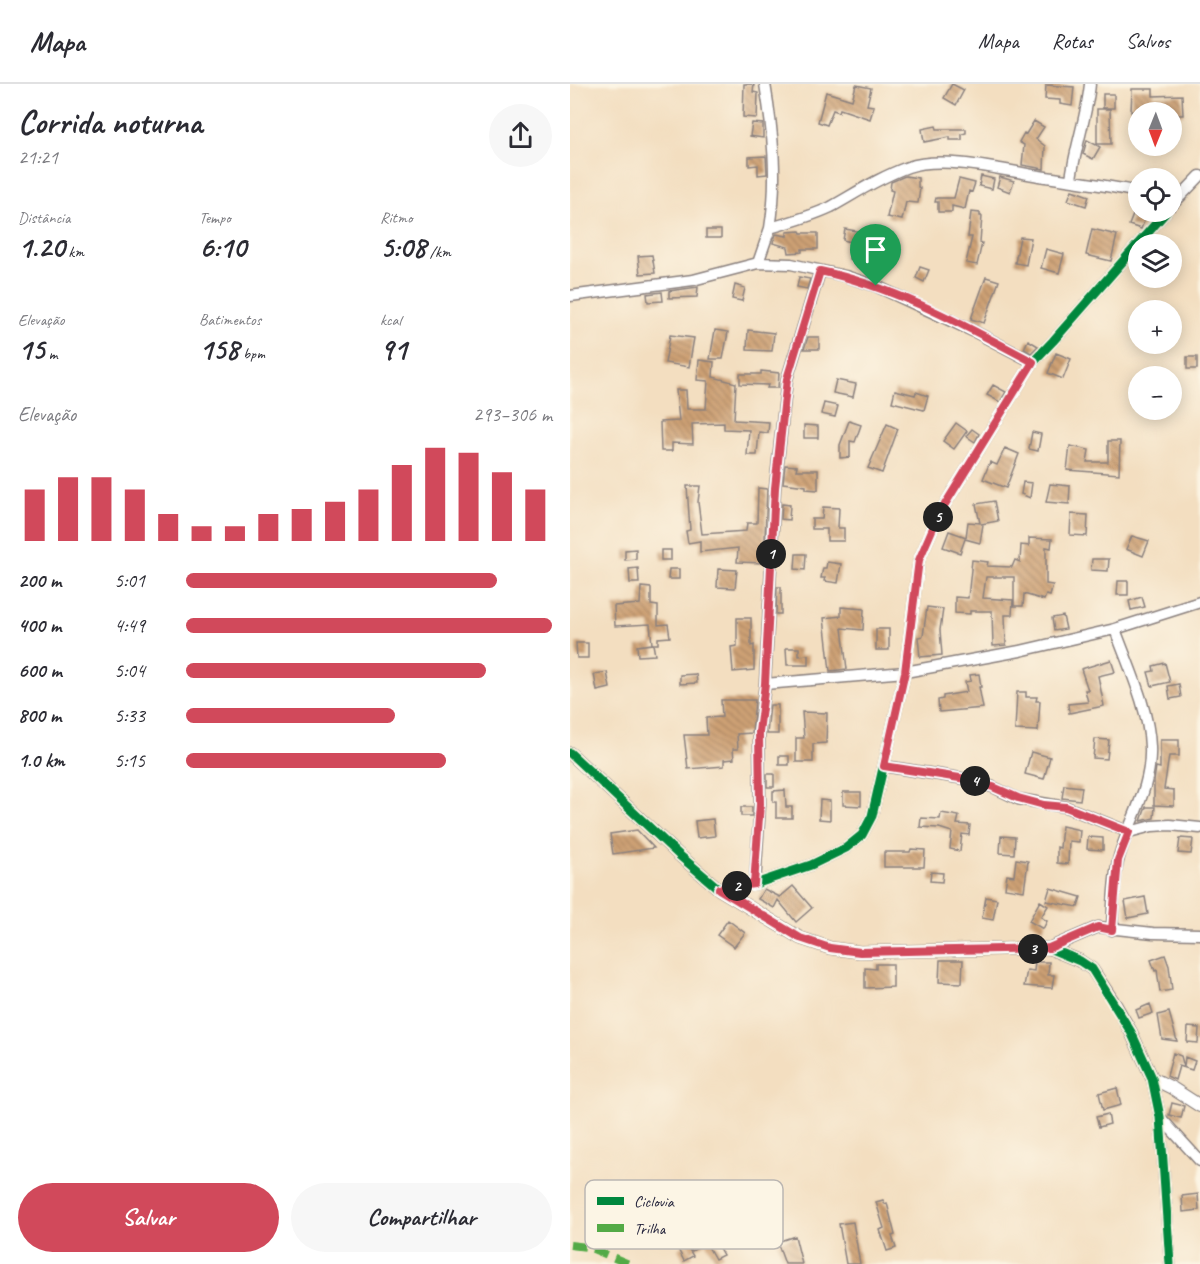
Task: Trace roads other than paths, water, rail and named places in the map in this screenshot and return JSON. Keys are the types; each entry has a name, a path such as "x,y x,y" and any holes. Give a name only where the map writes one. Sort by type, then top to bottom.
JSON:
{"street":[{"path":"758,263 770,228 775,198 774,156 765,84"},
{"path":"1071,179 1075,151 1089,99 1090,84"},
{"path":"770,228 830,207 885,176 911,166 937,163 1071,179 1128,190"},
{"path":"1182,193 1200,176"},
{"path":"719,889 754,884 811,865 846,848 862,835 872,816 905,672 919,560 939,514 1033,362 1157,222"},
{"path":"570,296 693,280 758,263 790,264 876,286 1033,362"},
{"path":"754,884 760,804 759,732 765,684 775,488 787,379 820,271"},
{"path":"765,684 905,672 1020,651 1115,629 1200,602"},
{"path":"1112,930 1118,860 1146,782 1150,748 1143,707 1115,629"},
{"path":"570,753 679,855 719,889 800,938 830,948 860,952 1049,948 1098,927 1153,933 1200,934"},
{"path":"884,766 966,779 1018,798 1044,805 1066,807 1129,832 1152,826 1200,828"},
{"path":"1049,948 1080,961 1092,969 1131,1032 1152,1078 1160,1117 1170,1264"},
{"path":"1152,1078 1200,1106"},
{"path":"1160,1117 1200,1161"}]}
